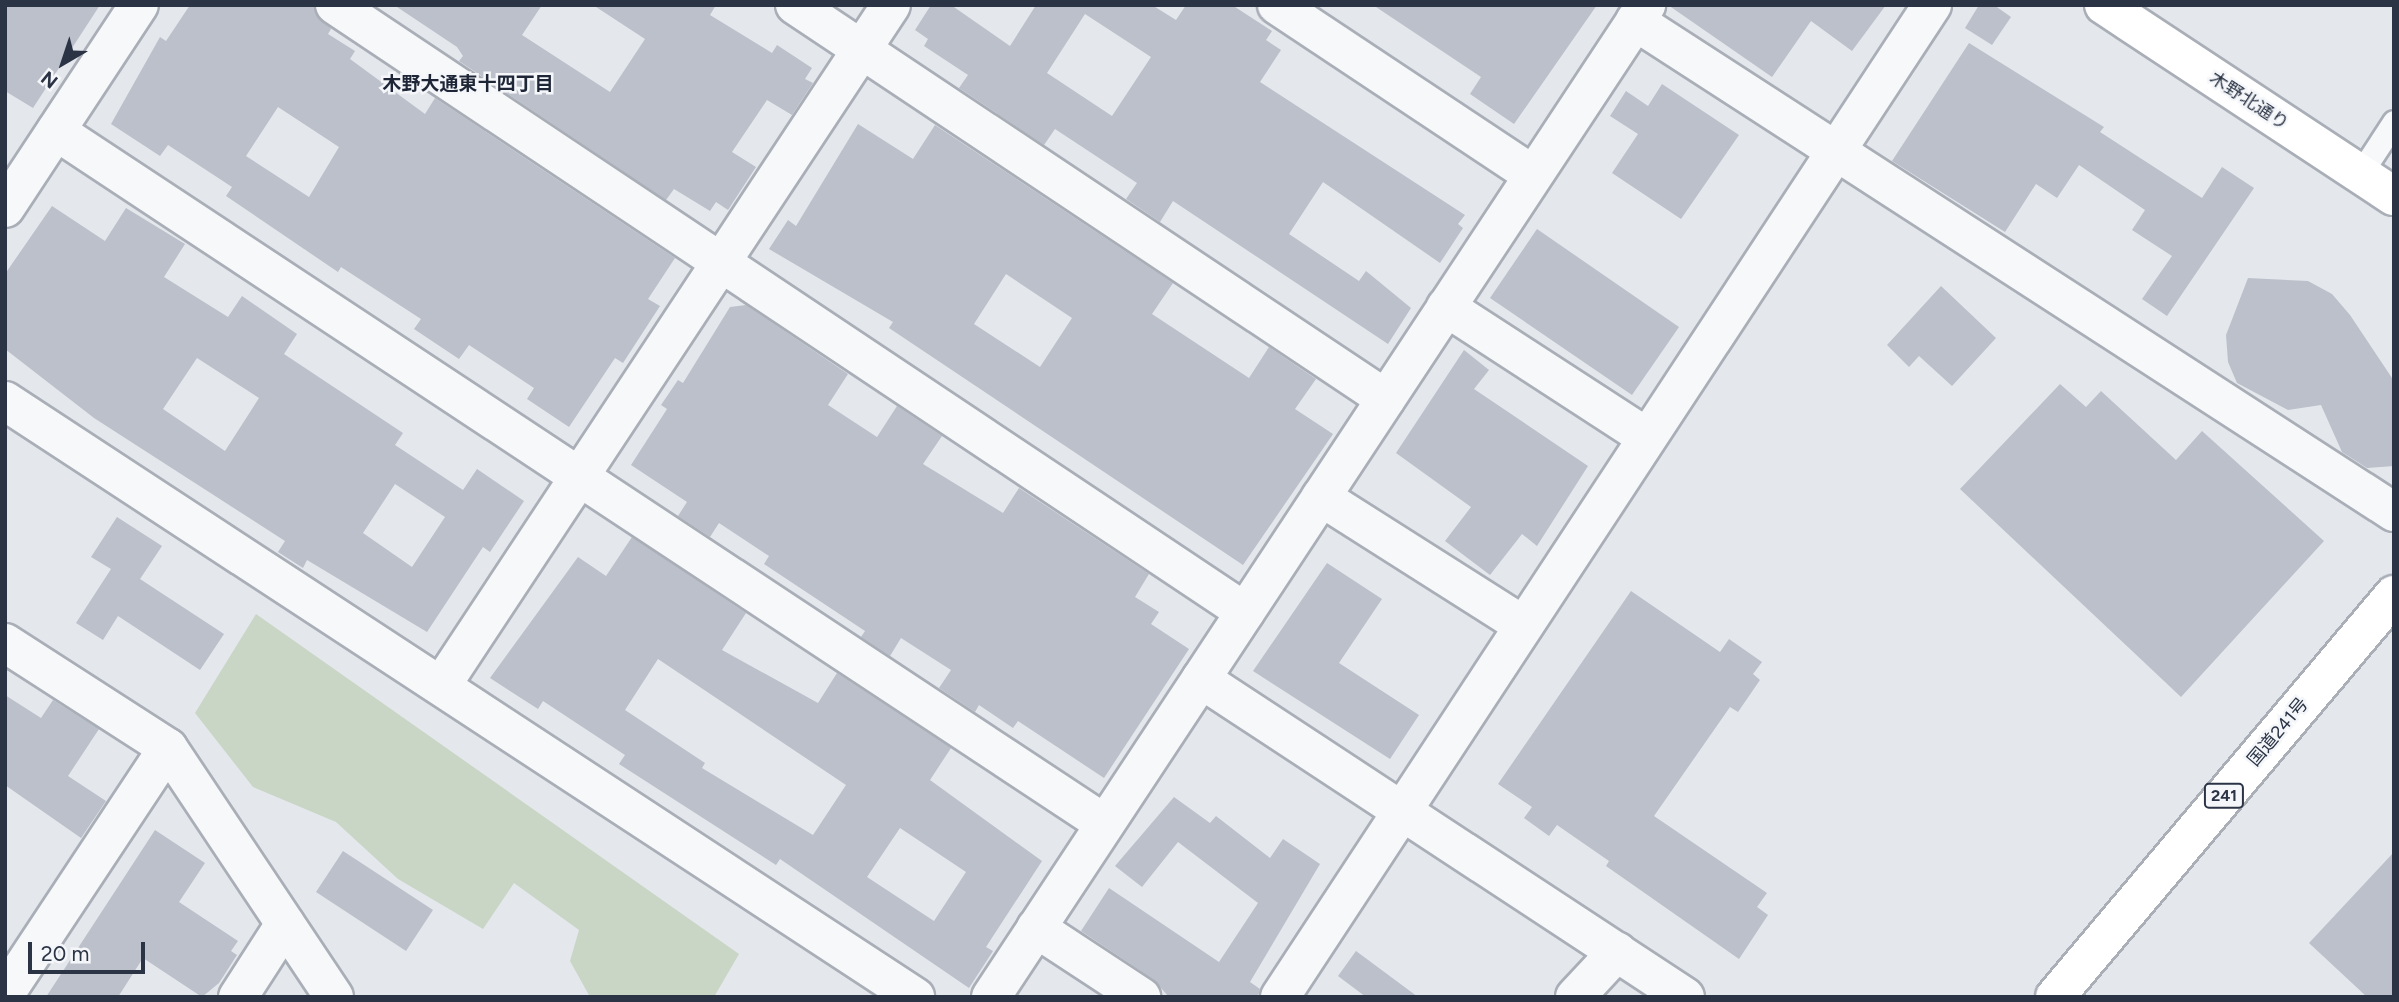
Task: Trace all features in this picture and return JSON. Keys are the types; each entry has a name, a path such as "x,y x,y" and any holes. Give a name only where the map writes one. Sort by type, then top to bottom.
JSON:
{"main road":[{"name":"木野北通り","path":"2104,5 2394,196"},
{"name":"国道241号","path":"2054,997 2394,595"}],"street":[{"path":"5,208 139,5"},
{"path":"335,5 1245,612"},
{"path":"795,5 1386,399"},
{"path":"441,686 891,5"},
{"path":"1277,5 1533,176"},
{"path":"1280,997 1836,147 1932,5"},
{"path":"990,997 1640,13 1836,147 2394,512"},
{"path":"56,131 1105,824"},
{"path":"1446,307 1646,437"},
{"path":"5,401 915,997"},
{"path":"1321,497 1523,625"},
{"path":"5,643 168,748 334,997"},
{"path":"1201,679 1685,997"},
{"path":"5,994 168,748"},
{"path":"237,997 285,924"},
{"path":"1036,928 1141,997"},
{"path":"1575,997 1617,952"}],"lane":[{"path":"2360,174 2394,122"}],"green space":[{"path":"256,614 739,954 714,997 590,997 570,961 579,930 514,883 483,929 398,879 336,822 253,787 195,713"}],"building":[{"path":"5,5 100,5 33,108 5,91"},
{"path":"190,5 313,5 331,29 328,34 355,51 350,59 425,114 435,98 675,258 648,299 660,306 623,363 615,358 569,427 527,399 534,388 469,345 459,359 414,329 421,319 341,267 338,272 226,196 232,187 168,145 160,156 111,124 160,37 166,41","holes":["278,107 339,147 309,197 246,156"]},
{"path":"394,5 542,5 522,35 610,92 645,39 593,5 716,5 710,15 772,53 777,45 812,68 805,79 813,83 792,115 767,100 732,152 756,167 728,210 716,202 710,211 674,189 666,200 459,61 463,56 457,47"},
{"path":"931,5 951,5 1010,46 1036,5 1152,5 1176,20 1186,5 1232,5 1272,31 1266,40 1281,50 1260,82 1465,215 1458,224 1463,228 1440,263 1323,182 1289,234 1359,281 1366,271 1411,308 1388,344 1173,201 1160,222 1126,199 1137,183 1055,129 1044,145 959,88 968,75 924,46 928,39 915,30","holes":["1085,14 1151,57 1112,116 1047,73"]},
{"path":"1373,5 1597,5 1514,124 1470,94 1481,77"},
{"path":"1668,5 1886,5 1852,51 1811,21 1772,77"},
{"path":"1979,5 1994,5 2011,17 1992,45 1965,28"},
{"path":"1969,43 2104,127 2100,132 2202,198 2222,167 2254,188 2167,316 2142,299 2172,256 2132,230 2145,210 2079,165 2057,198 2036,184 2005,232 1892,161"},
{"path":"1662,84 1739,135 1681,219 1612,173 1638,134 1610,116 1626,91 1648,106"},
{"path":"858,124 913,159 935,125 1173,283 1152,314 1249,378 1269,347 1316,379 1295,409 1333,434 1243,565 889,328 893,322 769,249 788,220 796,226","holes":["1006,274 1072,318 1040,367 974,324"]},
{"path":"52,206 105,241 126,208 185,244 164,277 228,317 242,296 297,334 284,354 403,433 395,445 463,490 477,469 524,501 490,552 483,547 427,632 307,560 303,568 278,552 285,541 94,418 5,349 5,274","holes":["197,358 259,398 225,451 163,409","395,484 445,517 412,567 363,533"]},
{"path":"1537,229 1679,327 1632,395 1490,298"},
{"path":"2248,278 2308,281 2332,294 2350,315 2394,381 2394,466 2367,468 2342,452 2321,405 2288,410 2237,383 2228,362 2226,335"},
{"path":"1941,286 1996,338 1952,386 1919,356 1909,367 1887,345"},
{"path":"746,305 848,374 828,405 877,437 897,406 942,436 923,464 1003,513 1019,488 1149,574 1135,597 1159,612 1151,624 1189,649 1104,778 1018,721 1013,728 979,705 975,712 939,688 951,670 901,638 890,656 861,637 865,631 764,564 769,556 719,523 710,537 678,516 687,502 631,465 667,409 661,405 678,380 683,383 730,307"},
{"path":"1464,350 1489,370 1474,389 1588,466 1537,546 1522,534 1490,575 1445,541 1471,507 1396,453"},
{"path":"2060,384 2086,407 2101,391 2176,460 2202,431 2324,541 2181,697 1960,489"},
{"path":"117,517 162,546 140,579 224,634 200,670 118,616 103,640 76,623 111,569 91,557"},
{"path":"632,537 746,613 722,650 818,703 837,673 951,748 930,780 1042,861 986,947 993,951 969,988 780,859 776,865 619,764 625,755 543,701 538,709 490,678 578,557 606,576","holes":["658,659 846,785 813,835 702,768 705,763 625,710","900,828 966,872 934,921 867,877"]},
{"path":"1327,563 1382,599 1339,663 1419,715 1390,759 1253,671"},
{"path":"1631,591 1720,652 1729,639 1762,662 1753,674 1760,680 1738,712 1730,707 1654,816 1767,893 1757,907 1768,915 1739,959 1606,866 1609,861 1557,825 1549,836 1524,818 1532,807 1498,784"},
{"path":"5,695 41,718 53,700 99,729 68,776 106,801 81,838 5,785"},
{"path":"1174,797 1210,823 1216,816 1270,858 1283,839 1320,864 1250,982 1260,989 1258,997 1169,997 1153,979 1081,931 1109,888 1219,962 1258,903 1178,842 1142,887 1115,866"},
{"path":"155,830 205,863 179,902 238,941 231,951 237,955 219,983 202,997 143,958 118,997 46,997"},
{"path":"343,851 433,910 406,951 316,892"},
{"path":"2394,852 2394,997 2367,997 2309,943"},
{"path":"1356,951 1418,997 1366,997 1338,976"}],"district":[{"name":"木野大通東十四丁目","path":"468,84"}]}
